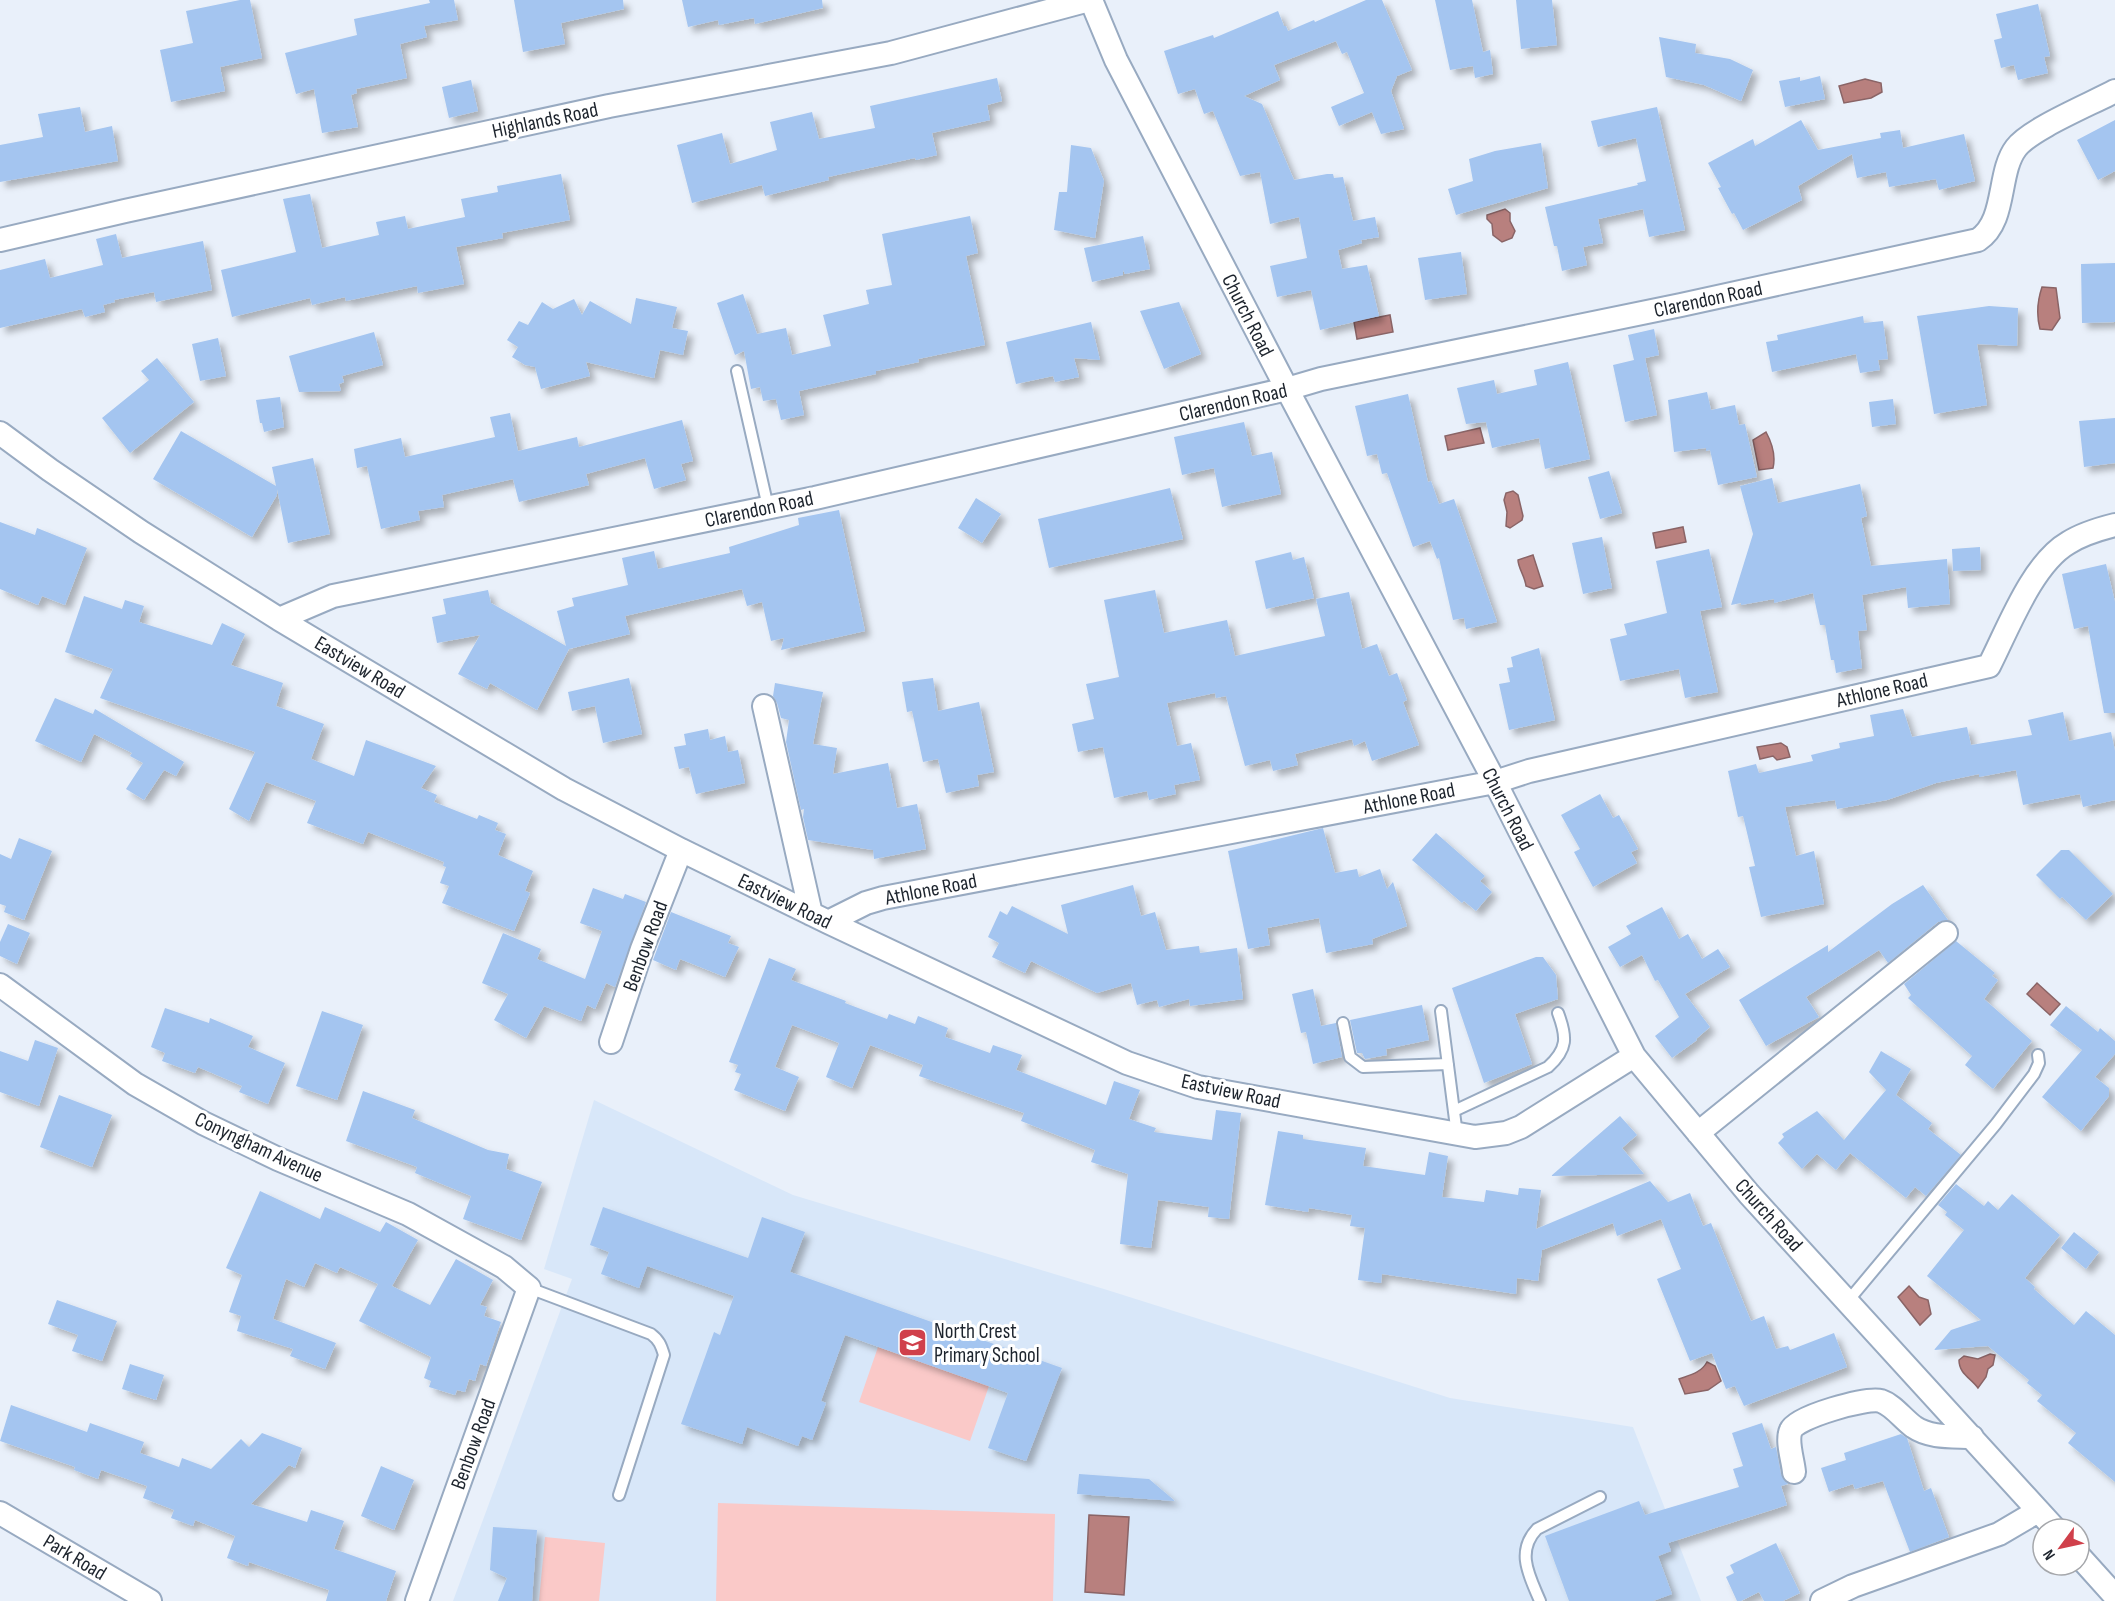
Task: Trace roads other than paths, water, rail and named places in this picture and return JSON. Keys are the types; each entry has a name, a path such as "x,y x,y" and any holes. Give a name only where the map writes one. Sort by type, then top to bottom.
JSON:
{"street":[{"name":"Highlands Road","path":"0,240 125,210 609,106 891,53 1090,0"},
{"name":"Church Road","path":"1090,0 1116,60 1495,782 1634,1056 1749,1194 2044,1517"},
{"name":"Clarendon Road","path":"279,619 333,596 768,507 1287,389 1322,379 1681,305 1978,240 1987,234 1993,221 2010,158 2016,147 2029,136 2115,92"},
{"name":"Eastview Road","path":"0,433 86,495 279,619 564,789 681,850 820,918 1127,1064 1198,1087 1475,1137 1492,1136 1521,1127 1634,1056"},
{"name":"Athlone Road","path":"820,918 883,898 1495,782 1529,771 1989,666 2031,582 2046,561 2067,543 2095,530 2115,525"},
{"path":"764,706 820,918"},
{"name":"Benbow Road","path":"611,1042 642,949 681,850"},
{"path":"1698,1133 1946,933"},
{"name":"Conyngham Avenue","path":"0,985 135,1084 164,1101 203,1123 278,1159 408,1214 504,1267 529,1288"},
{"name":"Benbow Road","path":"417,1601 529,1288"},
{"path":"1794,1472 1790,1437 1794,1425 1810,1416 1866,1401 1882,1402 1915,1427 1931,1435 1972,1437"},
{"path":"1822,1601 1853,1586 1999,1534 2038,1511"},
{"name":"Park Road","path":"0,1513 150,1601"},
{"path":"2091,1569 2115,1596"}],"lane":[{"path":"737,371 768,507"},
{"path":"1441,1011 1457,1135"},
{"path":"1454,1111 1555,1061 1563,1048 1565,1038 1565,1029 1558,1013"},
{"path":"1343,1023 1350,1057 1363,1067 1448,1064"},
{"path":"1848,1301 1996,1124 2034,1074 2039,1063 2038,1055"},
{"path":"529,1288 651,1334 662,1347 664,1355 619,1495"},
{"path":"1540,1601 1525,1561 1525,1552 1532,1533 1600,1497"}],"place":[{"name":"North Crest Primary School","path":"913,1343"}]}
